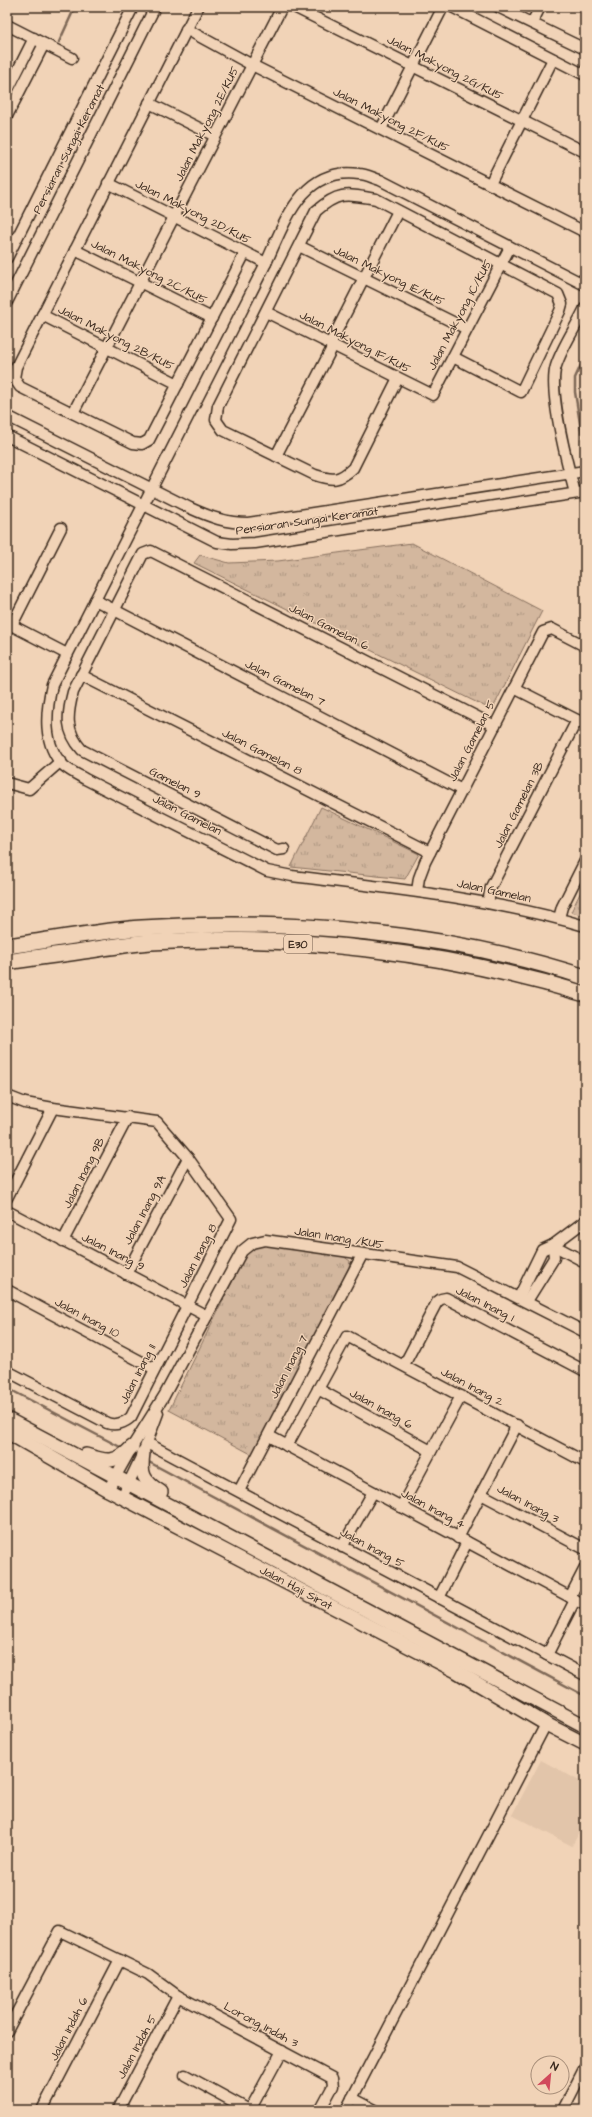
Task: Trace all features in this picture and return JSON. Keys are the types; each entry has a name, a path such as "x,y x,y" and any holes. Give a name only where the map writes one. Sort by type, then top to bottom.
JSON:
{"highway":[{"name":"E30","path":"7,946 141,928 247,924 359,932 458,944 556,967 585,977"},
{"name":"E30","path":"7,962 150,942 250,941 351,947 455,961 545,982 585,994"}],"main road":[{"name":"Jalan Haji Sirat","path":"7,1419 585,1726"},
{"name":"Jalan Haji Sirat","path":"7,1432 108,1490 456,1671 546,1724 585,1744"},
{"path":"63,1448 98,1459 114,1460 124,1459 141,1448"},
{"path":"141,1448 139,1466 149,1484 237,1541"},
{"path":"521,1692 558,1707 585,1721"}],"street":[{"name":"Persiaran Sungai Keramat","path":"7,258 133,7"},
{"name":"Persiaran Sungai Keramat","path":"7,302 155,7"},
{"path":"198,7 16,367 14,378 20,387 133,443 142,444 149,440 245,253"},
{"name":"Jalan Makyong 2E/KU5","path":"73,413 282,7"},
{"name":"Jalan Makyong 2G/KU5","path":"294,7 585,152"},
{"path":"381,129 443,7"},
{"path":"452,7 585,75"},
{"path":"498,7 585,49"},
{"path":"532,23 540,7"},
{"path":"7,25 72,58"},
{"name":"Jalan Makyong 2F/KU5","path":"186,29 252,65 585,232"},
{"path":"7,92 34,38"},
{"path":"7,116 44,44"},
{"path":"490,184 553,59"},
{"path":"149,103 216,136"},
{"name":"Jalan Gamelan","path":"585,285 380,180 360,174 339,174 318,181 301,194 289,214 266,263 144,505 67,654 52,685 46,709 48,736 55,753 64,765 85,779 267,871 292,876 417,891 559,918 585,926"},
{"name":"Jalan Makyong 2D/KU5","path":"108,183 266,263"},
{"path":"398,378 353,468 343,478 328,479 315,475 223,430 216,420 218,406 316,211 330,198 350,194 376,199 558,294 562,304 521,392 453,357"},
{"path":"276,456 398,211"},
{"name":"Jalan Makyong 1E/KU5","path":"299,246 467,329"},
{"name":"Jalan Makyong 1C/KU5","path":"433,395 510,246"},
{"name":"Jalan Makyong 2C/KU5","path":"75,250 212,318"},
{"path":"580,493 570,473 553,387 556,367 585,308"},
{"name":"Jalan Makyong 1F/KU5","path":"266,312 433,395"},
{"name":"Jalan Makyong 2B/KU5","path":"42,315 106,349 178,384"},
{"name":"Persiaran Sungai Keramat","path":"7,416 214,519 232,523 248,523 585,471"},
{"name":"Persiaran Sungai Keramat","path":"7,436 217,542 232,544 255,544 580,493"},
{"path":"62,528 9,624 67,654"},
{"name":"Jalan Gamelan 6","path":"114,610 143,554 151,551 495,726"},
{"name":"Jalan Gamelan 7","path":"95,600 462,790"},
{"path":"81,675 114,610"},
{"name":"Jalan Gamelan 5","path":"417,891 419,878 425,862 543,632 552,629 585,646"},
{"name":"Gamelan 9","path":"81,675 71,697 68,708 68,724 73,740 82,750 268,846 277,850 284,849"},
{"name":"Jalan Gamelan 8","path":"81,675 430,852"},
{"path":"514,688 581,722"},
{"name":"Jalan Gamelan 3B","path":"488,904 491,887 581,722"},
{"path":"7,783 29,789 61,761"},
{"path":"559,918 562,907 585,861"},
{"path":"7,1096 25,1103 53,1108 157,1122 188,1158"},
{"path":"7,1198 53,1108"},
{"name":"Jalan Inang 9B","path":"63,1241 128,1117"},
{"name":"Jalan Inang 8","path":"187,1306 231,1219 188,1158"},
{"name":"Jalan Inang 9A","path":"126,1274 188,1158"},
{"name":"Jalan Inang 9","path":"7,1211 207,1316"},
{"path":"523,1299 542,1250 553,1245 585,1221"},
{"name":"Jalan Inang /KU5","path":"141,1448 164,1396 242,1251 252,1243 266,1240 362,1255 457,1267 523,1299 585,1332"},
{"path":"553,1245 585,1262"},
{"name":"Jalan Inang 7","path":"239,1491 362,1255"},
{"name":"Jalan Inang 10","path":"7,1290 155,1369"},
{"name":"Jalan Inang 1","path":"404,1365 438,1302 446,1298 585,1371"},
{"name":"Jalan Inang 11","path":"7,1371 107,1423 114,1424 126,1421 131,1417 187,1306"},
{"name":"Jalan Inang 2","path":"318,1389 347,1336 585,1462"},
{"path":"287,1446 318,1389"},
{"name":"Jalan Inang 6","path":"318,1389 431,1451"},
{"name":"Jalan Inang /KU5","path":"141,1448 164,1396"},
{"path":"401,1507 461,1396"},
{"path":"439,1598 481,1494 517,1425"},
{"name":"Jalan Inang 4","path":"269,1436 585,1605"},
{"name":"Jalan Inang 5","path":"141,1448 239,1491 585,1675"},
{"path":"108,1490 124,1459"},
{"path":"122,1497 128,1482 139,1466"},
{"path":"342,1547 373,1492"},
{"name":"Jalan Inang 3","path":"481,1494 585,1549"},
{"path":"547,1655 585,1568"},
{"path":"346,2110 546,1724"},
{"name":"Lorong Indah 3","path":"7,2031 60,1931 148,1974 178,1996 332,2078 333,2086 320,2110"},
{"name":"Jalan Indah 6","path":"42,2110 120,1960"},
{"name":"Jalan Indah 5","path":"118,2110 178,1996"},
{"path":"185,2075 250,2110 282,2051"},
{"path":"563,2110 585,2067"},
{"path":"352,2098 375,2110"}],"shaded area":[{"path":"541,1760 585,1784 585,1821 572,1846 512,1815"}],"green space":[{"path":"412,543 542,611 492,710 194,563 200,555 229,563 278,561"},
{"path":"321,807 419,854 405,879 291,867"},
{"path":"585,883 585,916 571,912"},
{"path":"266,1245 343,1256 350,1261 349,1267 253,1455 169,1410 247,1252 256,1246"}],"waterway":[{"path":"59,42 75,7"},
{"path":"585,356 575,378 575,392 585,455"},
{"path":"7,1388 124,1449"},
{"path":"147,1461 585,1696"}]}
